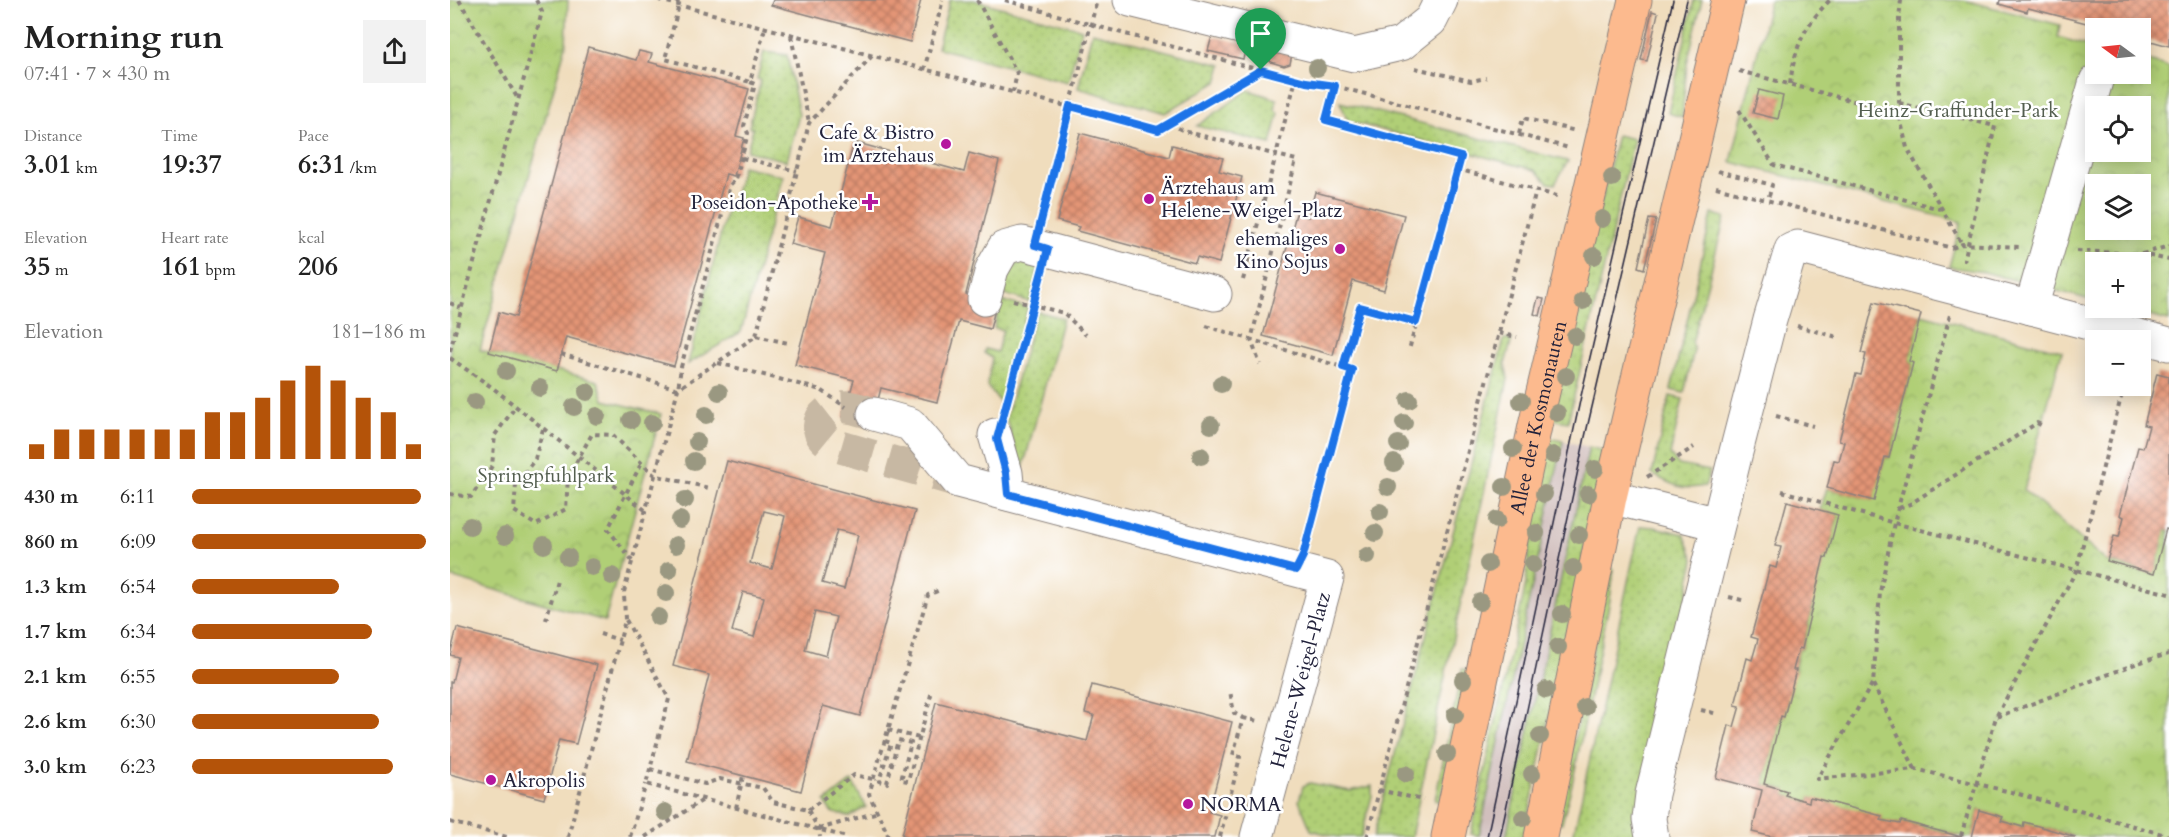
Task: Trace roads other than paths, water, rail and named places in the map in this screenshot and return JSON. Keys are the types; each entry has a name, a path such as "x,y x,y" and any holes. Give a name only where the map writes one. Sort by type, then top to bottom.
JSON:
{"main road":[{"name":"Allee der Kosmonauten","path":"1448,837 1530,447 1635,0"},
{"path":"1540,837 1610,497 1728,0"}],"street":[{"path":"1130,0 1354,55 1401,44 1431,20 1441,0"},
{"path":"2031,308 2095,84"},
{"path":"994,298 992,269 1004,249 1022,243 1229,287"},
{"path":"1652,837 1649,819 1652,794 1770,320 1791,250 1798,247 2169,344"},
{"name":"Helene-Weigel-Platz","path":"860,410 910,424 958,481 1327,578 1257,837"},
{"path":"996,437 1006,473 1008,494"},
{"path":"1610,497 1718,524"}],"tunnel":[{"path":"874,414 850,407 835,408 828,411 821,421 821,432 824,438 837,446 958,481"}],"tram line":[{"path":"1487,837 1581,396 1673,0"},
{"path":"1500,837 1585,437 1687,0"}],"place":[{"name":"Cafe & Bistro im Ärztehaus","path":"946,144"},
{"name":"Ärztehaus am Helene-Weigel-Platz","path":"1149,199"},
{"name":"Poseidon-Apotheke","path":"870,202"},
{"name":"ehemaliges Kino Sojus","path":"1340,249"},
{"name":"Akropolis","path":"491,780"},
{"name":"NORMA","path":"1188,804"}],"park label":[{"name":"Heinz-Graffunder-Park","path":"1958,110"},
{"name":"Springpfuhlpark","path":"546,475"}]}
